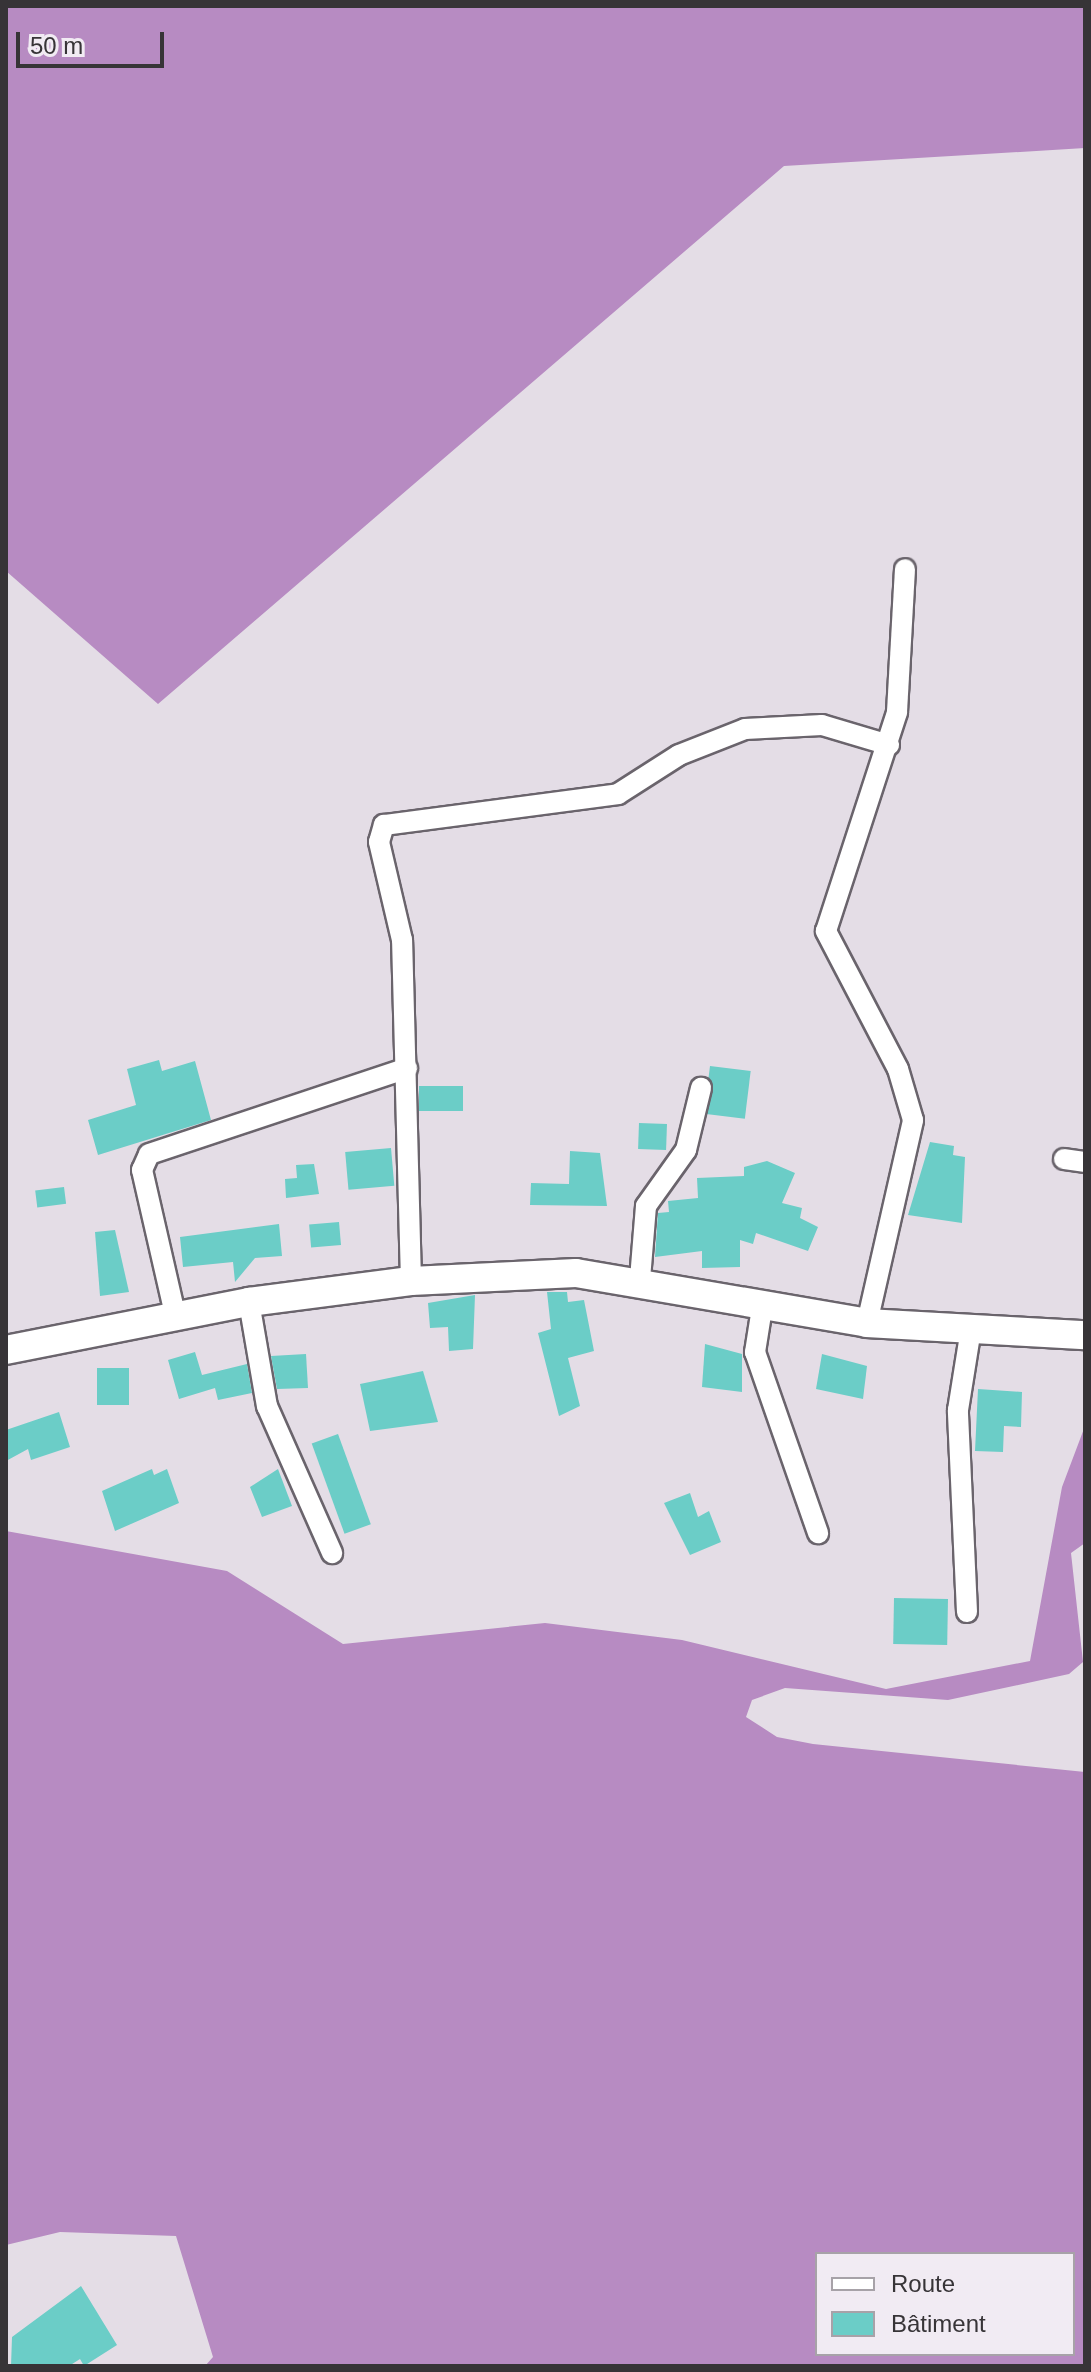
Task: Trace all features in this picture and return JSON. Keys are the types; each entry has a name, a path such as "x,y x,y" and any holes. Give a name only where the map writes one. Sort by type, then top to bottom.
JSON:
{"main road":[{"path":"6,1350 175,1314 249,1302 411,1281 576,1273 640,1279 762,1308 867,1323 1085,1335"}],"street":[{"path":"867,1323 913,1120 898,1069 826,931 889,745 905,569"},
{"path":"411,1281 401,921 379,842 384,825 618,794 679,755 745,729 822,725 889,745"},
{"path":"175,1314 142,1170 149,1154 407,1068"},
{"path":"640,1279 646,1206 686,1150 701,1088"},
{"path":"249,1302 267,1406 332,1553"},
{"path":"762,1308 755,1352 818,1533"},
{"path":"967,1612 958,1410 971,1329"}],"shaded area":[{"path":"6,6 1085,6 1085,148 784,166 158,704 6,571"},
{"path":"1085,1426 1085,1543 1071,1553 1083,1662 1069,1674 948,1700 785,1688 752,1700 746,1717 777,1737 813,1744 1085,1772 1085,2366 205,2366 213,2357 176,2236 60,2232 6,2245 6,1531 227,1571 343,1644 545,1623 682,1640 886,1689 1030,1661 1062,1487"}],"building":[{"path":"159,1060 162,1071 195,1061 211,1120 98,1155 88,1120 136,1105 127,1069"},
{"path":"710,1066 751,1071 745,1119 704,1114"},
{"path":"419,1086 463,1086 463,1111 419,1111"},
{"path":"639,1123 667,1124 666,1150 638,1149"},
{"path":"930,1142 954,1146 953,1155 965,1157 962,1223 908,1215"},
{"path":"391,1148 394,1186 348,1190 345,1152"},
{"path":"570,1151 600,1153 607,1206 530,1205 531,1183 569,1184"},
{"path":"767,1161 795,1173 782,1203 802,1208 800,1218 818,1227 808,1251 756,1233 753,1244 740,1240 740,1267 702,1268 702,1251 655,1257 658,1213 669,1212 668,1201 698,1198 697,1178 744,1176 744,1167"},
{"path":"314,1164 319,1194 286,1198 285,1179 297,1178 296,1165"},
{"path":"64,1187 66,1204 37,1207 35,1191"},
{"path":"339,1222 341,1245 311,1248 309,1225"},
{"path":"279,1224 282,1256 255,1258 235,1282 233,1262 183,1267 180,1237"},
{"path":"115,1230 129,1292 100,1296 95,1232"},
{"path":"547,1292 567,1292 568,1302 584,1300 594,1351 568,1358 580,1406 559,1416 538,1333 551,1329"},
{"path":"475,1295 473,1349 449,1351 448,1327 430,1328 428,1303"},
{"path":"705,1344 742,1354 742,1392 702,1387"},
{"path":"195,1352 202,1375 247,1364 252,1393 218,1400 215,1388 179,1399 168,1360"},
{"path":"306,1354 308,1388 277,1389 271,1356"},
{"path":"822,1354 867,1366 863,1399 816,1389"},
{"path":"97,1368 129,1368 129,1405 97,1405"},
{"path":"423,1371 438,1422 370,1431 360,1384"},
{"path":"978,1389 1022,1392 1021,1427 1004,1426 1003,1452 975,1451"},
{"path":"59,1412 70,1447 31,1460 28,1449 6,1461 6,1430"},
{"path":"338,1434 371,1524 345,1534 312,1444"},
{"path":"152,1469 154,1475 167,1469 179,1503 115,1531 102,1491"},
{"path":"278,1469 292,1506 262,1517 250,1487"},
{"path":"690,1493 698,1517 709,1511 721,1542 690,1555 664,1503"},
{"path":"894,1598 948,1599 947,1645 893,1644"},
{"path":"81,2286 117,2345 84,2366 80,2359 69,2366 11,2366 12,2337"}]}
